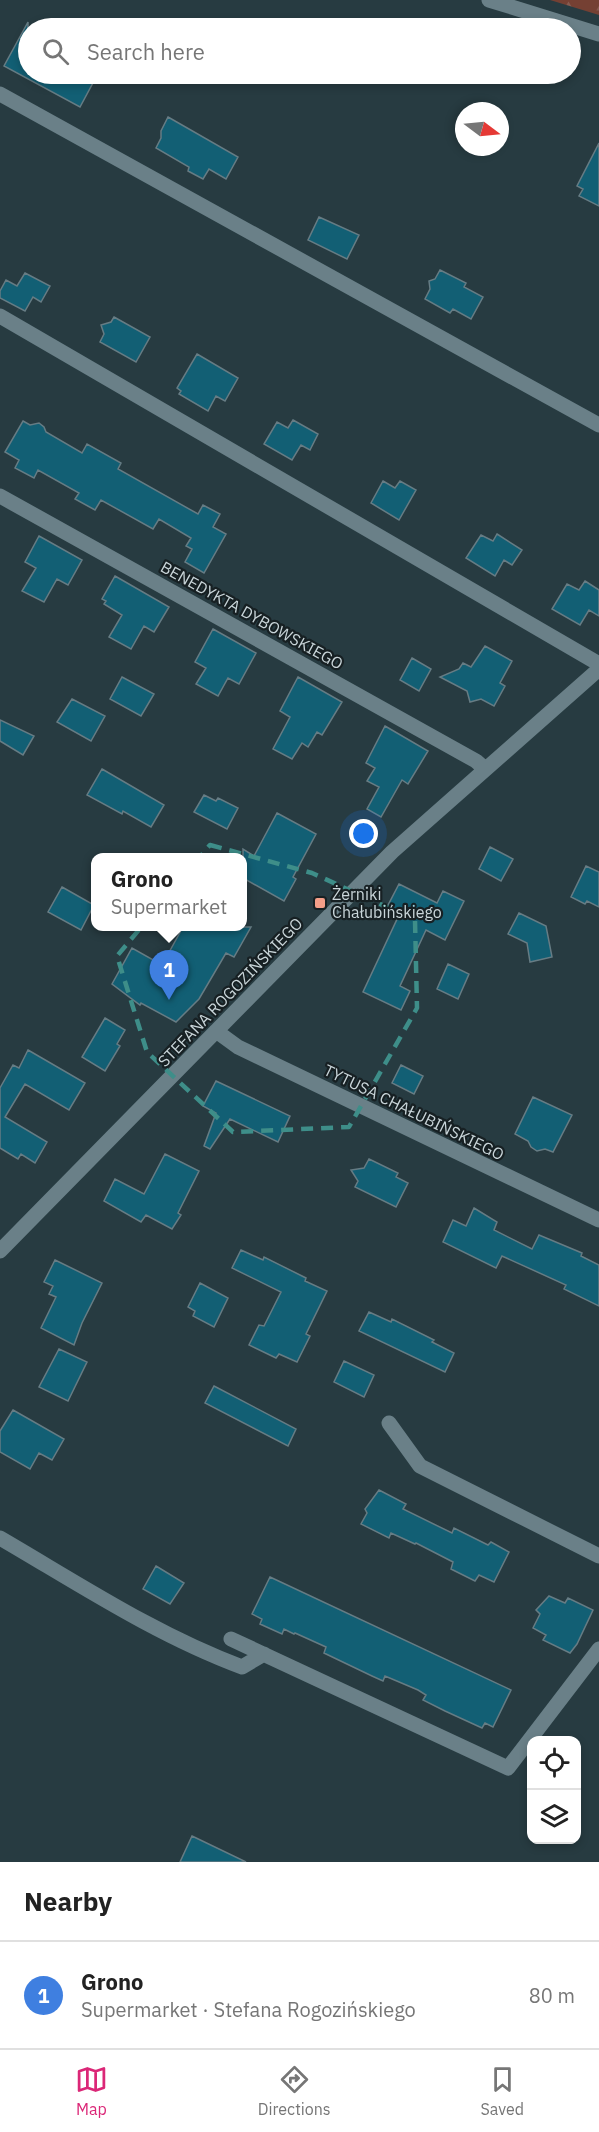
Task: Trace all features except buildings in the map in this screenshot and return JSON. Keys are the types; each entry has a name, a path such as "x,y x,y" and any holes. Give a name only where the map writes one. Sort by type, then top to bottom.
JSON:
{"street":[{"path":"489,0 547,18"},
{"path":"581,28 599,34"},
{"path":"0,94 599,425"},
{"path":"0,316 599,666"},
{"name":"BENEDYKTA DYBOWSKIEGO","path":"0,496 470,758 484,768"},
{"name":"STEFANA ROGOZIŃSKIEGO","path":"0,1251 392,852 599,666"},
{"name":"TYTUSA CHAŁUBIŃSKIEGO","path":"216,1031 238,1047 599,1220"},
{"path":"389,1423 420,1466 599,1556"},
{"path":"0,1538 165,1634 216,1657 242,1667 264,1654"},
{"path":"231,1639 508,1768 599,1649"}],"highlighted area":[{"path":"210,845 312,873 415,920 417,1008 349,1127 233,1132 147,1052 117,956"}],"green space":[{"path":"550,0 599,0 599,15"}],"place":[{"name":"Żerniki Chałubińskiego","path":"320,903"},
{"name":"Grono","path":"169,1000"}]}
